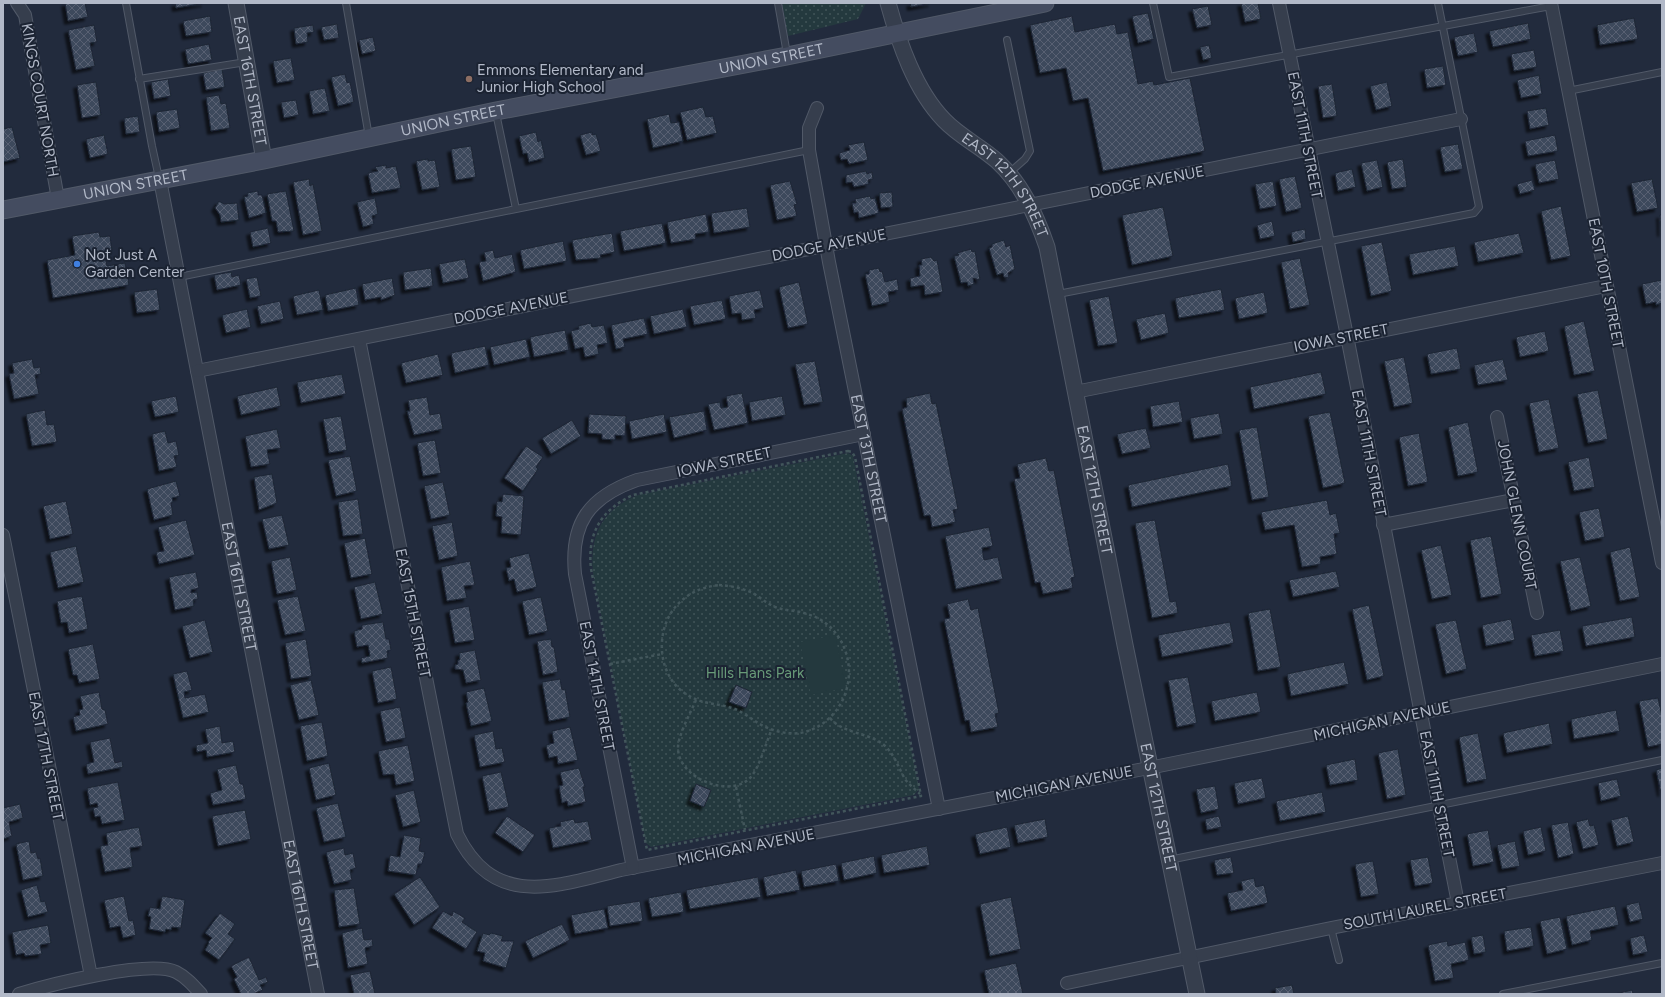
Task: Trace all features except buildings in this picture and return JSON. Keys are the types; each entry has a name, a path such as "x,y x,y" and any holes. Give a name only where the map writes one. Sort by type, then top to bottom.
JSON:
{"main road":[{"name":"UNION STREET","path":"3,210 264,160 496,111 787,56 897,33 1002,7 1045,3"}],"street":[{"name":"KINGS COURT NORTH","path":"17,3 25,15 58,199"},
{"name":"EAST 16TH STREET","path":"236,3 264,160"},
{"path":"888,3 897,33"},
{"name":"EAST 11TH STREET","path":"1278,3 1347,336 1458,903"},
{"name":"EAST 10TH STREET","path":"1551,5 1662,563"},
{"name":"EAST 12TH STREET","path":"897,33 922,89 935,110 957,132 996,161 1009,174 1030,205 1039,222 1047,246 1058,294 1075,392 1149,768 1197,994"},
{"name":"EAST 13TH STREET","path":"817,108 810,128 809,150 826,245 938,809"},
{"name":"DODGE AVENUE","path":"196,371 1461,119"},
{"name":"EAST 16TH STREET","path":"160,180 318,994"},
{"name":"IOWA STREET","path":"1075,392 1347,336 1606,286"},
{"name":"EAST 15TH STREET","path":"359,339 457,834 470,855 491,874"},
{"name":"JOHN GLENN COURT","path":"1497,417 1537,613"},
{"name":"IOWA STREET","path":"591,508 602,496 616,488 637,480 864,434"},
{"path":"1383,525 1514,500"},
{"name":"EAST 14TH STREET","path":"591,508 581,524 576,539 573,556 575,574 633,868"},
{"name":"EAST 17TH STREET","path":"3,535 91,976"},
{"name":"MICHIGAN AVENUE","path":"491,874 518,886 533,888 569,882 633,868 1149,768 1662,664"},
{"name":"SOUTH LAUREL STREET","path":"1067,982 1662,863"},
{"path":"19,994 91,976 149,967 175,971 191,982 201,994"}],"lane":[{"path":"126,3 139,79 160,180"},
{"path":"346,3 369,138"},
{"path":"778,3 787,56"},
{"path":"1153,3 1169,77 1289,56 1551,5"},
{"path":"1058,294 1474,213 1479,207 1438,3"},
{"path":"1007,40 1030,151 1025,159 1009,174"},
{"path":"139,79 246,62"},
{"path":"1568,91 1662,72"},
{"path":"496,111 516,209"},
{"path":"179,277 809,150"},
{"path":"1169,860 1662,760"},
{"path":"1331,928 1339,960"},
{"path":"1503,994 1662,963"}],"path":[{"path":"848,451 852,452 855,456 922,796 646,850 590,556 594,533 606,514 615,506 633,495 644,492 848,451"},
{"path":"719,585 737,588 759,596 774,606 808,614 828,625 836,633 843,644 848,656 850,671 844,698 830,718 808,731 792,733 772,729 734,709 707,704 696,700 683,692 675,684 668,674 662,654 663,631 672,611 685,598 704,587 719,585"},
{"path":"610,664 662,654"},
{"path":"696,700 678,749 681,762 686,768 705,782 736,786 744,782 754,773 772,729"},
{"path":"830,718 838,726 870,736 883,745 892,754 908,782 922,796"},
{"path":"736,786 745,830"}],"green space":[{"path":"782,3 866,3 858,19 788,36"},
{"name":"Hills Hans Park","path":"848,453 853,456 919,789 914,795 651,847 646,843 593,573 593,547 600,525 615,508 638,495"},
{"path":"835,635 846,688 811,695 800,642"}],"place":[{"name":"Emmons Elementary and Junior High School","path":"469,79"},
{"name":"Not Just A Garden Center","path":"77,264"}]}
